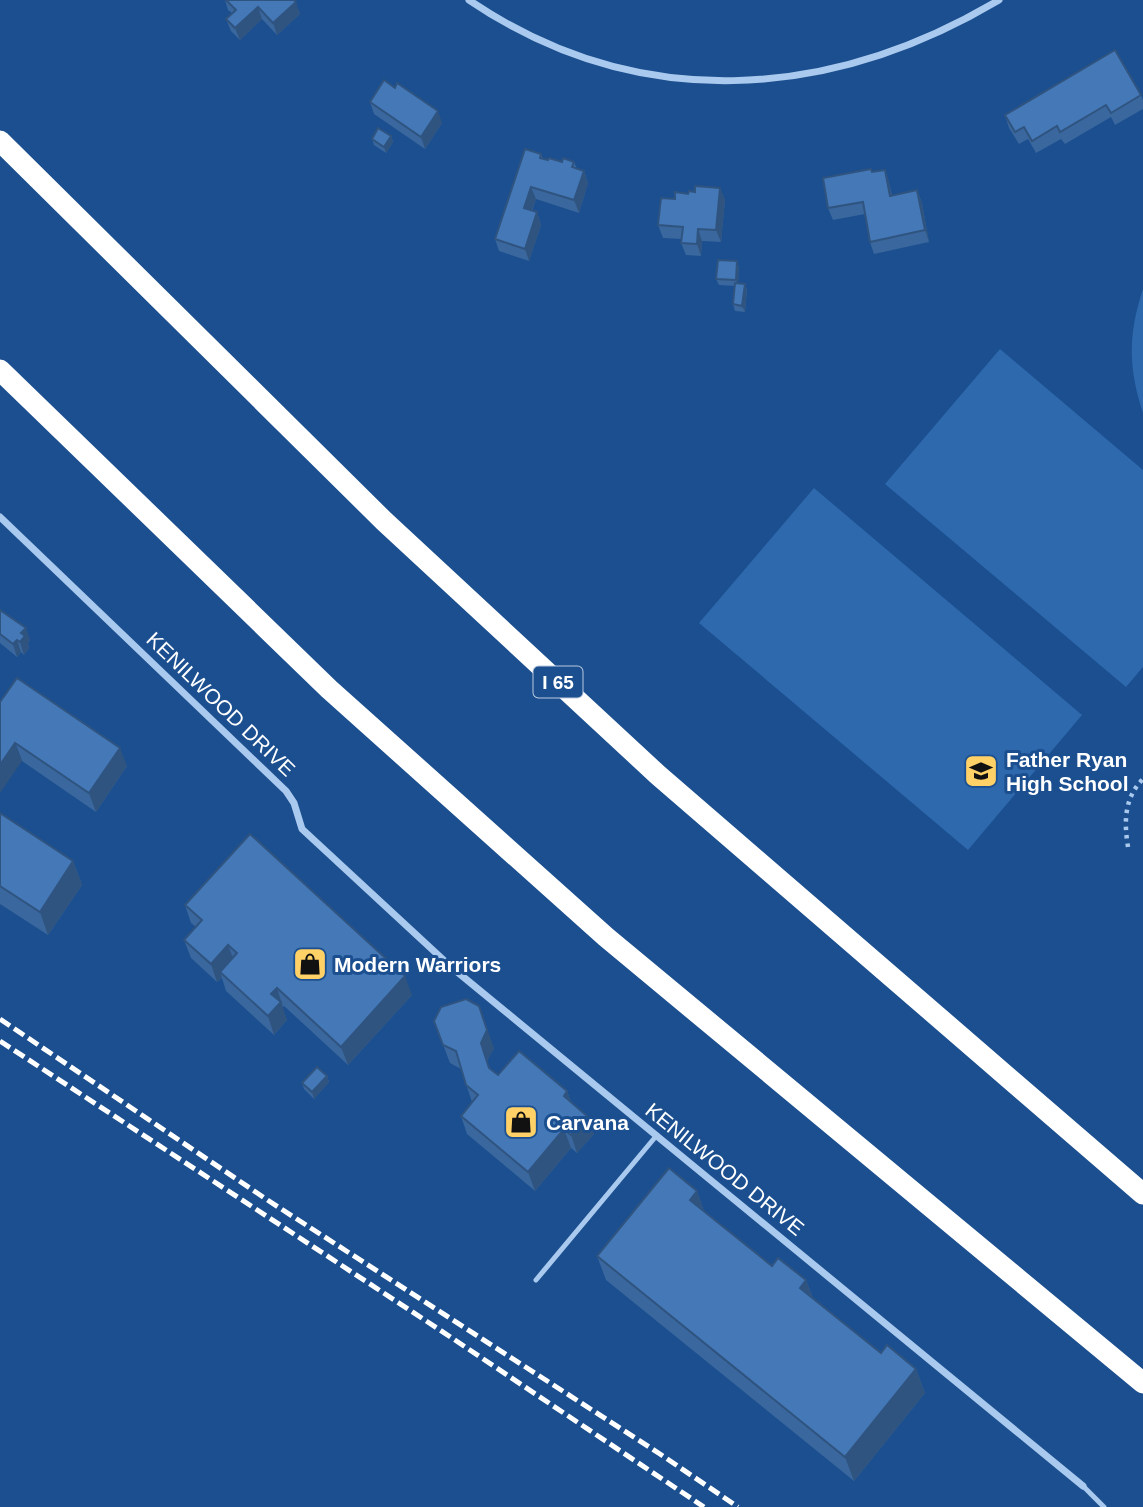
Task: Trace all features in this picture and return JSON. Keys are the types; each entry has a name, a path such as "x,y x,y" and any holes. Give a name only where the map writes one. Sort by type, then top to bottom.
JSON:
{"highway":[{"name":"I 65","path":"0,141 384,521 658,775 1143,1194"},
{"path":"0,370 329,689 606,937 1143,1383"},
{"path":"1063,1315 1143,1374"}],"street":[{"path":"469,0 531,36 580,58 629,72 709,81 775,78 878,57 929,38 999,0"},
{"name":"KENILWOOD DRIVE","path":"0,517 286,791 294,803 302,829 450,966 1083,1486"}],"lane":[{"path":"536,1280 657,1135"},
{"path":"1083,1486 1104,1507"}],"path":[{"path":"1128,847 1125,824 1127,805 1134,789 1143,779"}],"shaded area":[{"path":"1143,289 1143,413 1132,366 1132,336"},
{"path":"1000,349 1143,470 1143,667 1126,687 885,484"},
{"path":"814,488 1082,715 968,850 699,623"}],"building":[{"path":"226,0 296,2 273,23 258,7 235,28 226,19 236,10"},
{"path":"1115,50 1141,95 1111,113 1106,105 1060,132 1057,126 1032,141 1024,127 1015,132 1005,115"},
{"path":"384,80 395,88 397,83 438,111 421,137 370,102"},
{"path":"378,128 391,136 384,147 372,139"},
{"path":"525,149 541,154 540,158 562,162 563,158 574,162 572,167 584,171 574,200 531,187 524,208 537,212 525,249 495,239"},
{"path":"871,169 872,172 885,170 890,196 917,190 925,230 870,242 863,202 828,208 823,178"},
{"path":"695,186 720,188 716,230 698,229 697,244 681,243 683,227 658,225 661,198 675,199 675,192 695,192"},
{"path":"718,260 737,261 736,280 716,279"},
{"path":"735,283 745,284 742,306 733,304"},
{"path":"0,610 26,628 21,633 25,636 20,642 17,640 13,644 0,634"},
{"path":"17,678 120,748 89,793 15,743 0,765 0,702"},
{"path":"0,813 73,861 40,912 0,886"},
{"path":"250,834 405,976 341,1047 277,988 271,994 281,1002 268,1016 220,972 237,953 228,945 211,964 184,940 202,920 185,905"},
{"path":"466,999 479,1006 487,1030 481,1043 489,1068 498,1075 519,1051 567,1091 564,1096 587,1116 571,1135 564,1129 528,1172 461,1116 478,1095 466,1085 456,1051 443,1045 434,1021 441,1007"},
{"path":"317,1067 327,1076 312,1092 302,1083"},
{"path":"669,1168 697,1191 690,1200 772,1266 778,1258 806,1280 800,1288 881,1353 887,1345 916,1369 845,1457 597,1256"}],"railway":[{"path":"0,1019 269,1201 738,1507"},
{"path":"0,1041 704,1507"}],"place":[{"name":"Father Ryan High School","path":"981,771"},
{"name":"Modern Warriors","path":"310,964"},
{"name":"Carvana","path":"521,1122"}]}
